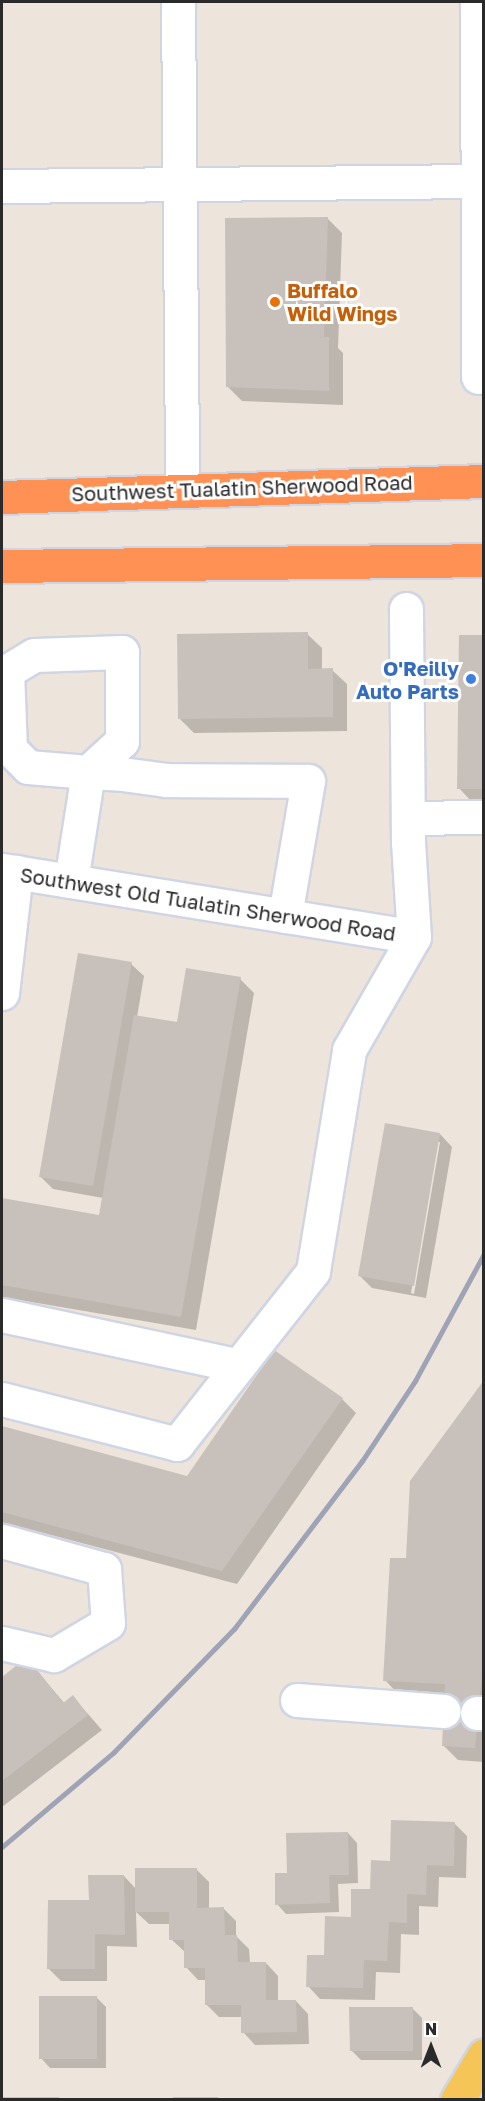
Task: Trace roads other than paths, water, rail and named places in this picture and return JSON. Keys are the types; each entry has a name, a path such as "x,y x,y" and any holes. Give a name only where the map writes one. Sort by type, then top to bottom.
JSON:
{"highway":[{"name":"Southwest Tualatin Sherwood Road","path":"2,497 182,489 483,481"},
{"path":"2,566 483,560"}],"main road":[{"path":"457,2100 483,2055"}],"street":[{"path":"178,2 182,489"},
{"path":"477,2 480,52 474,181 478,377"},
{"path":"2,186 474,181"},
{"path":"2,1399 177,1444 313,1271 349,1050 414,937 408,818 406,609"},
{"path":"70,881 88,772 122,741 122,652 34,655 8,671 10,749 28,767 88,772 166,780 308,781 285,916"},
{"path":"408,818 483,817"},
{"path":"2,993 9,871"},
{"name":"Southwest Old Tualatin Sherwood Road","path":"9,871 414,937"},
{"path":"2,1315 238,1366"},
{"path":"2,1542 104,1569 108,1623 54,1655 2,1643"},
{"path":"297,1700 444,1711"}],"railway":[{"path":"2,1847 114,1752 234,1629 362,1461 415,1381 484,1254"}],"place":[{"name":"Buffalo Wild Wings","path":"275,302"},
{"name":"O'Reilly Auto Parts","path":"471,679"}]}
